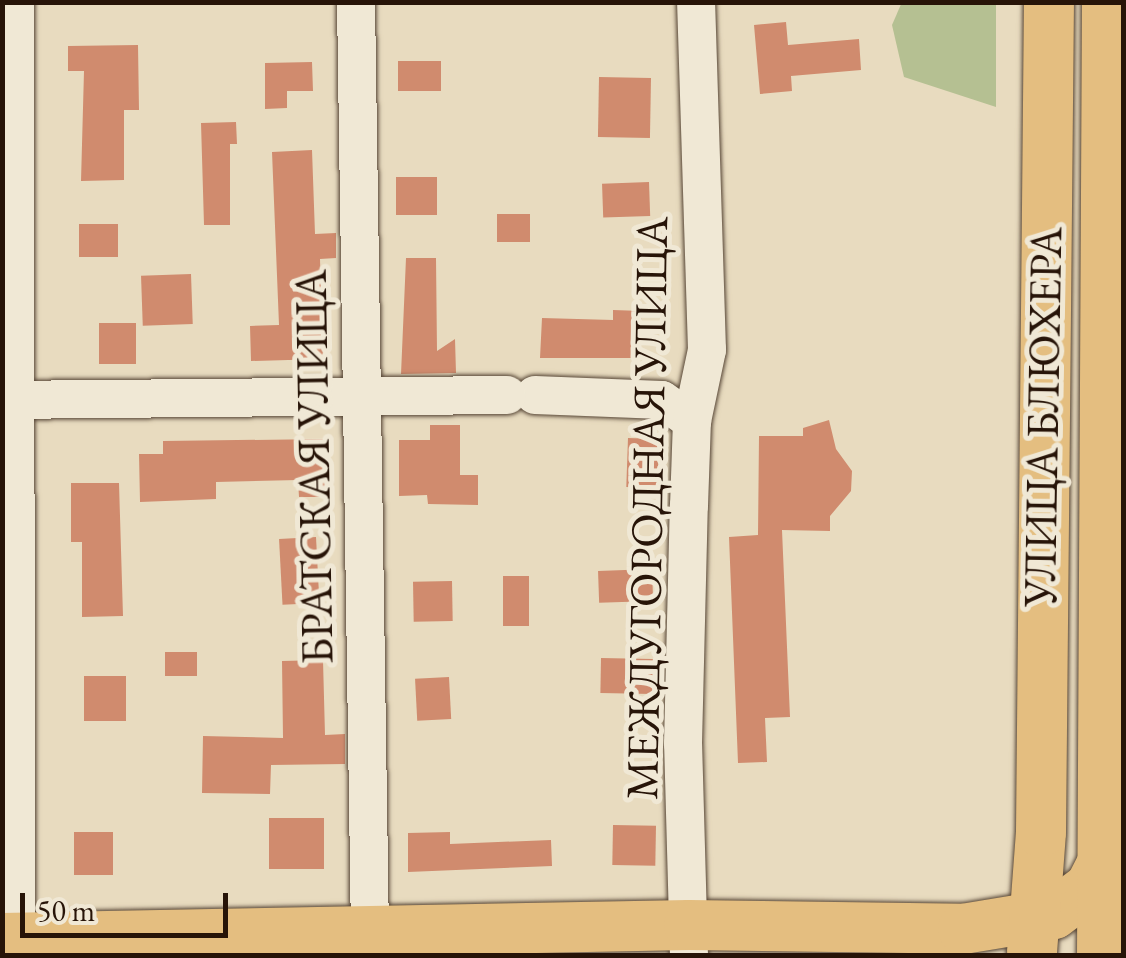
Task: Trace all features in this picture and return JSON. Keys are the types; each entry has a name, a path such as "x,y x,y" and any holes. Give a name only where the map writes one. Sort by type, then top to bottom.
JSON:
{"main road":[{"name":"УЛИЦА БЛЮХЕРА","path":"1033,938 1040,832 1049,2"},
{"name":"УЛИЦА БЛЮХЕРА","path":"1102,956 1110,862 1108,2"},
{"path":"1033,938 1072,904 1110,862"},
{"path":"12,944 370,930 689,940 963,929 1033,938 1089,956"}],"street":[{"path":"12,944 8,400 14,2"},
{"name":"БРАТСКАЯ УЛИЦА","path":"356,2 370,930"},
{"name":"МЕЖДУГОРОДНАЯ УЛИЦА","path":"689,940 684,744 692,421 707,350 696,2"},
{"path":"8,400 360,400 521,395 662,400 692,421"}],"green space":[{"path":"902,2 996,3 996,107 904,77 892,25"}],"building":[{"path":"786,22 788,45 859,39 861,70 791,76 792,91 760,94 754,25"},
{"path":"138,45 139,110 124,110 124,180 81,181 84,71 68,71 68,46"},
{"path":"398,61 441,61 441,91 398,91"},
{"path":"312,62 313,91 287,91 287,108 265,109 265,63"},
{"path":"599,77 651,78 650,138 598,137"},
{"path":"236,122 237,144 230,144 230,225 204,225 201,123"},
{"path":"312,150 315,234 336,233 336,258 320,259 323,359 251,361 250,326 279,325 272,152"},
{"path":"396,177 437,177 437,215 396,215"},
{"path":"649,182 650,216 603,218 602,184"},
{"path":"497,214 530,214 530,242 497,242"},
{"path":"79,224 118,224 118,257 79,257"},
{"path":"406,258 436,258 437,351 455,339 456,373 401,374"},
{"path":"191,274 193,324 143,326 141,276"},
{"path":"613,310 642,311 640,358 540,358 542,318 613,320"},
{"path":"99,323 136,323 136,364 99,364"},
{"path":"829,420 836,449 852,471 851,491 830,516 830,531 782,530 790,717 765,718 767,762 738,763 729,537 758,535 759,436 803,436 803,428"},
{"path":"430,425 460,425 460,475 478,475 478,505 428,504 427,495 399,496 399,440 430,440"},
{"path":"628,438 659,439 657,488 626,487"},
{"path":"327,439 328,497 299,497 298,480 216,482 216,499 140,502 139,454 163,454 163,441"},
{"path":"71,483 119,483 123,616 82,617 82,542 71,542"},
{"path":"316,537 319,603 283,605 279,539"},
{"path":"652,569 653,601 599,603 598,571"},
{"path":"503,576 529,576 529,626 503,626"},
{"path":"452,581 453,621 414,622 413,582"},
{"path":"165,652 197,652 197,676 165,676"},
{"path":"601,658 653,659 652,694 600,693"},
{"path":"323,660 325,735 345,734 345,764 271,765 270,794 202,793 203,736 283,738 282,661"},
{"path":"84,676 126,676 126,721 84,721"},
{"path":"449,677 451,719 417,721 415,679"},
{"path":"269,818 324,818 324,869 269,869"},
{"path":"613,825 656,826 655,866 612,865"},
{"path":"74,832 113,832 113,875 74,875"},
{"path":"450,832 450,844 551,840 552,866 408,872 408,833"}]}
